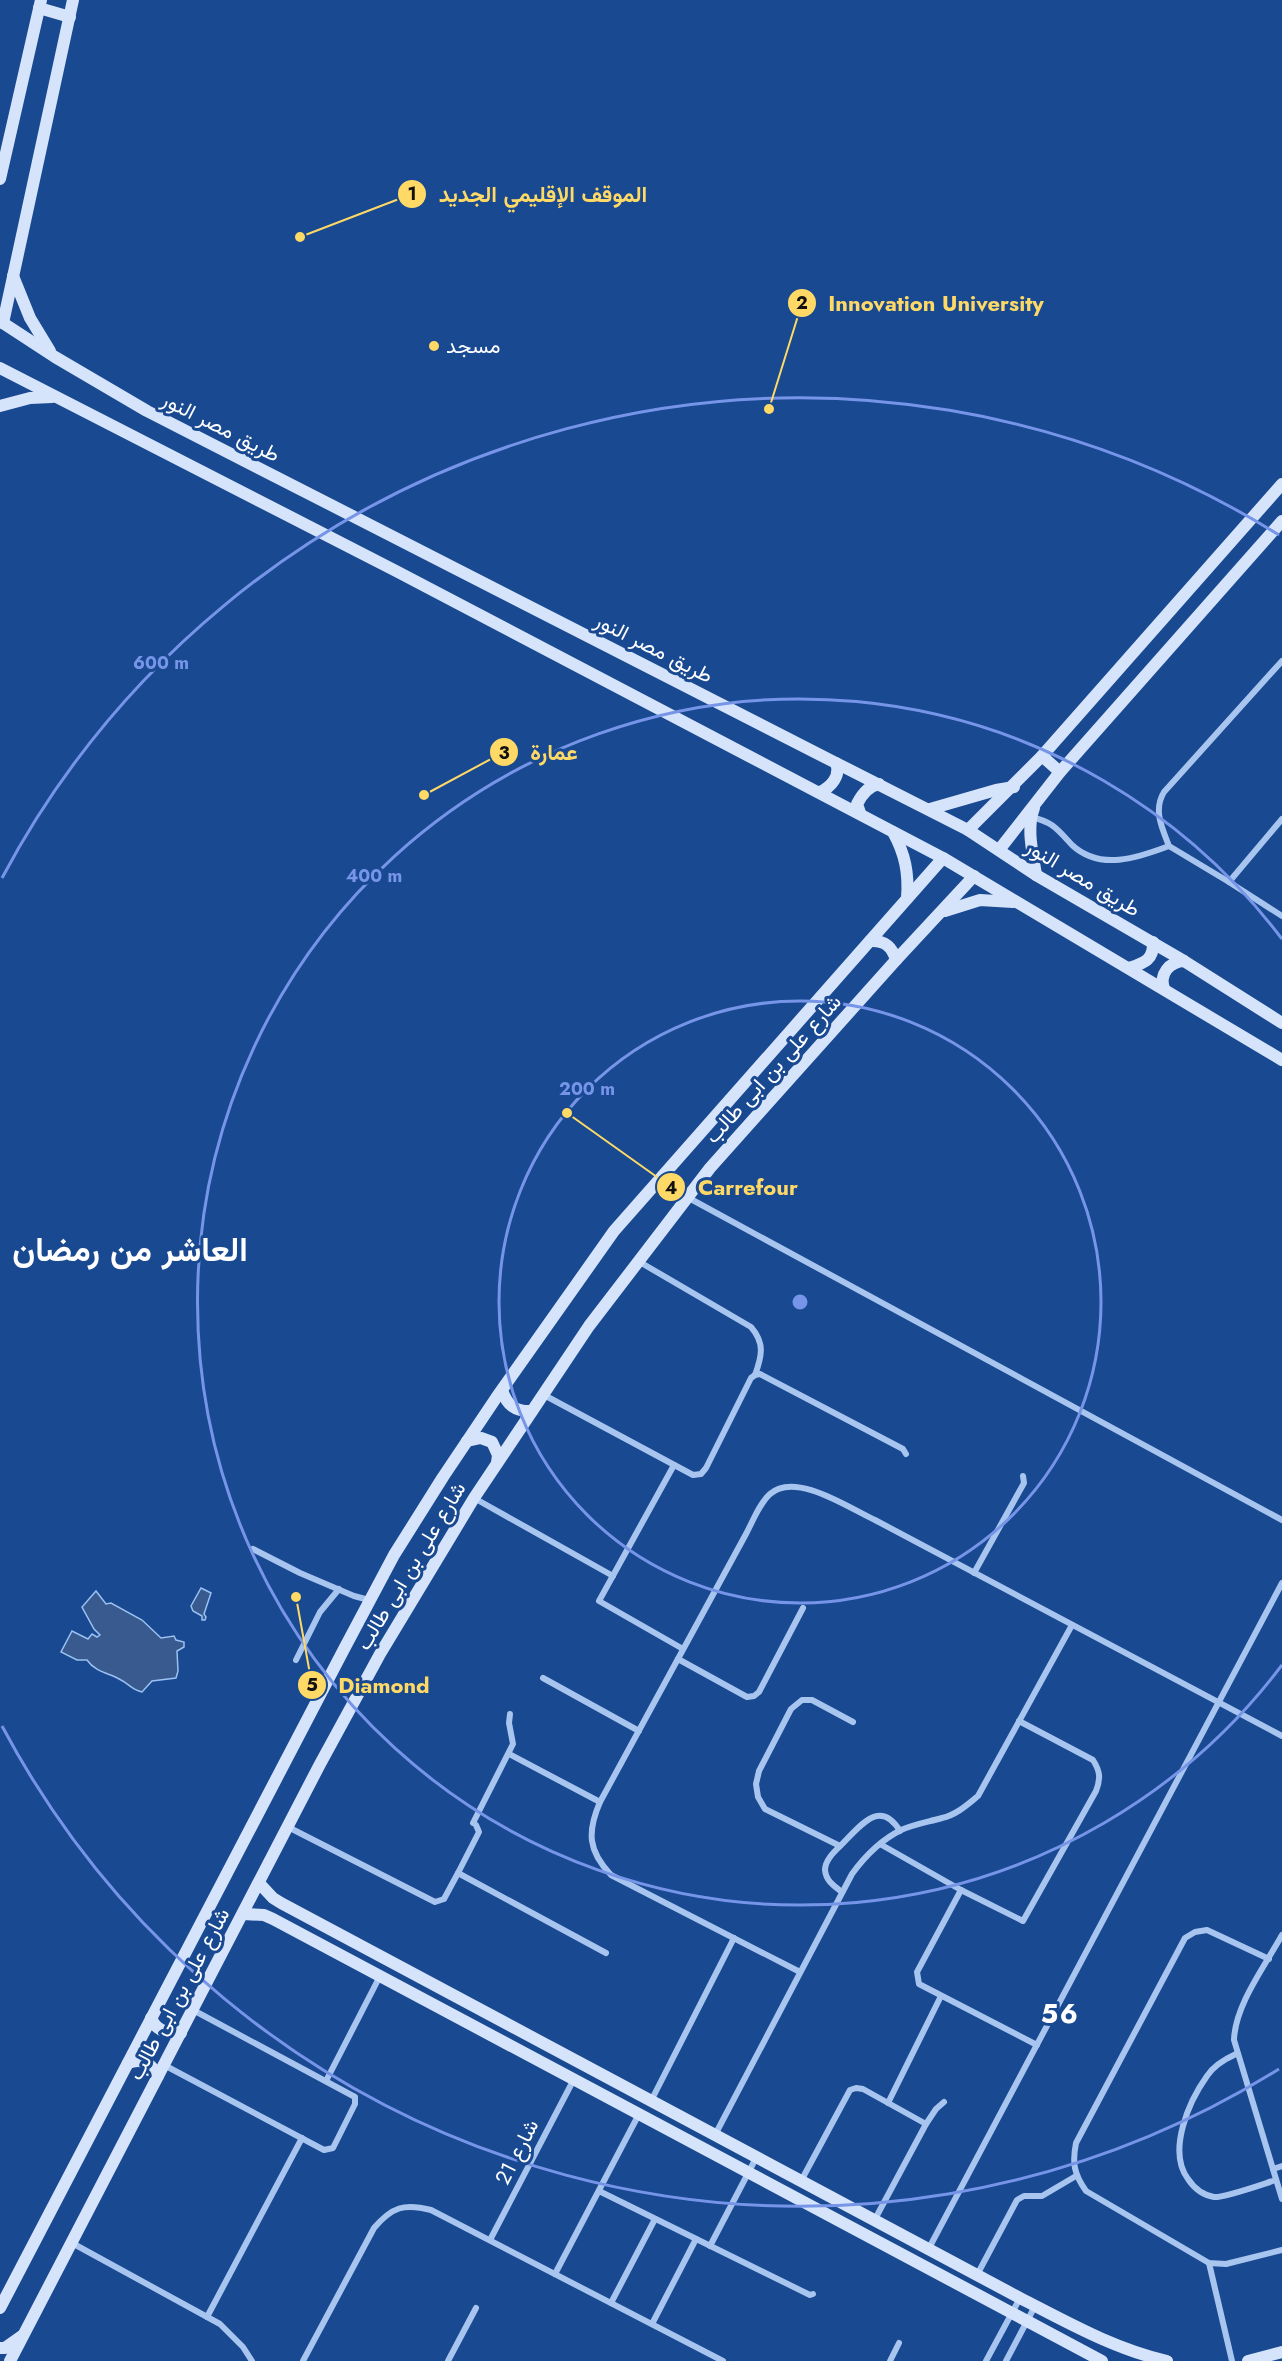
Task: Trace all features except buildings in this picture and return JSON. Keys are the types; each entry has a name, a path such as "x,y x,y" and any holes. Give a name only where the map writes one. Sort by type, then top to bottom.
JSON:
{"street":[{"path":"1,322 73,0"},
{"path":"0,179 40,4 70,17"},
{"path":"12,275 30,318 55,357"},
{"name":"طريق مصر النور","path":"1,322 147,411 930,809 968,830 1036,875 1153,942 1282,1023"},
{"path":"0,368 860,813 974,876 1282,1060"},
{"path":"0,406 30,398 55,398"},
{"path":"968,830 1014,787 1282,484"},
{"path":"999,850 1060,772 1282,521"},
{"path":"1282,661 1164,792 1160,798 1158,814 1168,846 1282,916"},
{"path":"1042,756 1060,772"},
{"path":"819,792 828,788 834,781 838,772 836,763"},
{"path":"860,813 858,804 862,796 870,787 879,784"},
{"path":"930,809 996,789 1014,787"},
{"path":"1036,803 1031,816 1036,875"},
{"path":"1031,816 1046,820 1058,828 1072,845 1088,857 1127,860 1168,846"},
{"path":"1230,882 1282,819"},
{"path":"893,831 906,863 907,898"},
{"name":"شارع على بن ابى طالب","path":"0,2308 370,1600 400,1545 467,1441 614,1231 943,858"},
{"name":"شارع على بن ابى طالب","path":"10,2361 380,1654 474,1498 589,1326 687,1197 769,1101 974,876"},
{"path":"942,913 980,900 1021,904"},
{"path":"870,941 884,943 894,953 896,960"},
{"path":"1129,968 1146,963 1152,953 1153,942"},
{"path":"1164,989 1163,977 1169,967 1178,961 1184,961"},
{"path":"687,1197 1282,1520"},
{"path":"544,1395 693,1475 701,1474 706,1468 755,1375 761,1359 762,1346 759,1336 751,1328 638,1261"},
{"path":"755,1375 760,1374 853,1422 903,1449 906,1454"},
{"path":"502,1389 511,1406 517,1410 532,1412"},
{"path":"467,1441 481,1438 492,1442 498,1455 497,1463"},
{"path":"674,1465 599,1601 683,1649"},
{"path":"974,1573 1024,1483 1023,1476"},
{"path":"800,1972 611,1875 595,1852 591,1836 592,1820 600,1802 763,1502 771,1492 782,1486 795,1485 807,1488 874,1520 1282,1736"},
{"path":"474,1498 613,1576"},
{"path":"253,1549 300,1573 354,1596 370,1600"},
{"path":"928,2250 1282,1583"},
{"path":"296,1660 321,1612 339,1589"},
{"path":"678,1659 747,1697 754,1696 759,1692 804,1608"},
{"path":"715,2136 852,1874 879,1844 900,1831 922,1822 944,1818 963,1809 978,1796 1072,1625"},
{"path":"543,1678 639,1731"},
{"path":"840,1846 765,1809 758,1797 756,1784 759,1771 791,1709 802,1701 812,1700 854,1722"},
{"path":"288,1827 435,1902 440,1902 444,1899 479,1832 475,1824 513,1744 509,1723 510,1714"},
{"path":"879,1844 961,1890 1023,1921 1100,1781 1099,1770 1093,1760 1019,1721"},
{"path":"509,1754 600,1802"},
{"path":"842,1892 830,1884 825,1871 828,1858 866,1819 876,1816 886,1817 895,1822 900,1831"},
{"path":"458,1873 606,1953"},
{"path":"259,1883 281,1903 928,2250 1116,2346 1167,2361"},
{"path":"961,1890 917,1972 919,1984 1037,2045"},
{"path":"243,1914 254,1913 273,1919 1102,2361"},
{"path":"1269,1959 1207,1930 1195,1932 1185,1938 1076,2143 1072,2160 1076,2176 1086,2191 1209,2262 1226,2264 1282,2250"},
{"path":"1282,1935 1234,2025 1236,2054 1282,2199"},
{"path":"638,2113 647,2109 652,2102 734,1938"},
{"path":"326,2081 380,1976"},
{"path":"888,2103 941,1996"},
{"path":"128,2063 145,2062 324,2150 331,2150 355,2104 354,2097 193,2010"},
{"path":"151,2018 155,2026 164,2032 181,2033"},
{"path":"1236,2054 1220,2063 1207,2076 1186,2117 1179,2146 1179,2160 1192,2186 1204,2194 1217,2197 1276,2180"},
{"name":"شارع 21","path":"490,2240 574,2079"},
{"path":"801,2182 850,2090 863,2089 926,2124"},
{"path":"555,2274 638,2113 636,2094"},
{"path":"874,2221 926,2124 944,2102"},
{"path":"207,2316 302,2138"},
{"path":"710,2246 756,2158"},
{"path":"1273,2169 1282,2166"},
{"path":"976,2275 1017,2200 1024,2196 1042,2196 1076,2176"},
{"path":"598,2191 810,2295 813,2294"},
{"path":"303,2361 374,2228 386,2215 400,2207 416,2206 431,2210 723,2361"},
{"path":"611,2303 655,2219"},
{"path":"652,2324 696,2239"},
{"path":"72,2243 207,2316 231,2333 252,2361"},
{"path":"1209,2262 1232,2361"},
{"path":"986,2361 1020,2298"},
{"path":"1006,2361 1035,2306"},
{"path":"448,2361 476,2308"},
{"path":"0,2348 5,2348 24,2334"},
{"path":"890,2361 899,2343"},
{"path":"1248,2361 1282,2352"}],"water":[{"path":"201,1588 211,1593 204,1614 205,1620 193,1611 191,1606"},
{"path":"96,1591 106,1604 111,1603 142,1620 161,1638 174,1636 176,1640 184,1642 184,1647 177,1651 176,1678 152,1681 142,1692 98,1670 87,1660 77,1660 61,1652 72,1631 88,1639 92,1634 97,1637 100,1635 94,1629 82,1607"}],"place":[{"name":"الموقف الإقليمي الجديد","path":"300,237"},
{"name":"مسجد","path":"434,346"},
{"name":"Innovation University","path":"769,409"},
{"name":"عمارة","path":"424,795"},
{"name":"Carrefour","path":"567,1113"},
{"name":"Diamond","path":"296,1597"}],"district":[{"name":"العاشر من رمضان","path":"130,1249"},
{"name":"56","path":"1060,2013"}]}
